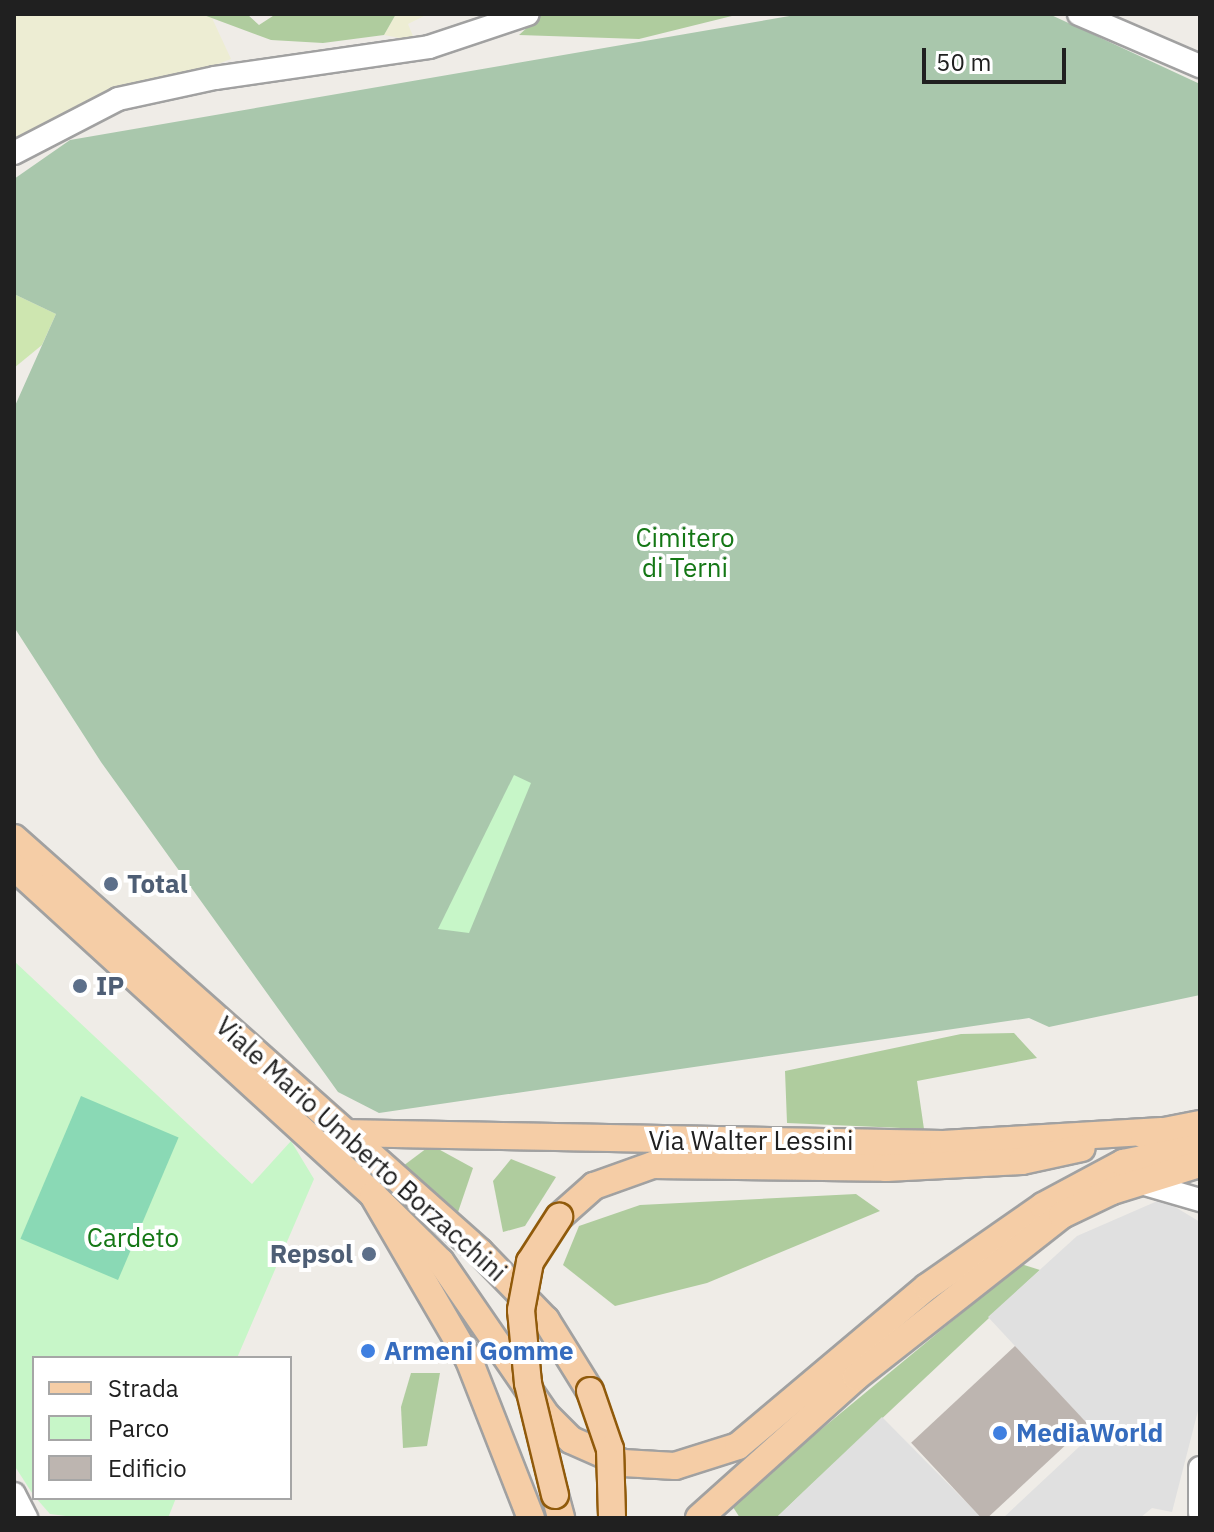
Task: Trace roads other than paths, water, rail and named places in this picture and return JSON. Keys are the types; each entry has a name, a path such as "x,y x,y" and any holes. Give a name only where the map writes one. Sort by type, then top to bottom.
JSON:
{"main road":[{"name":"Viale Mario Umberto Borzacchini","path":"14,838 340,1133 480,1252 546,1320 590,1391 610,1449 612,1518"},
{"name":"Viale Mario Umberto Borzacchini","path":"14,867 373,1195 469,1360 521,1484 531,1518"},
{"name":"Via Walter Lessini","path":"558,1506 528,1383 521,1310 530,1262 559,1217 594,1186 653,1165 886,1168 1022,1161 1200,1124"},
{"name":"Via Walter Lessini","path":"340,1133 943,1144 1162,1131"},
{"path":"373,1195 441,1262 547,1416 571,1440 623,1463 675,1466 738,1446 927,1287 1043,1206 1123,1163 1200,1147"},
{"path":"699,1518 856,1377 1062,1215 1138,1182 1200,1164"}],"street":[{"path":"14,153 118,99 215,78 429,47 528,14"},
{"path":"1079,14 1200,66"},
{"path":"1138,1182 1200,1200"},
{"path":"1200,1468 1200,1513"},
{"path":"516,1518 521,1484"},
{"path":"14,1494 26,1518"}],"place":[{"name":"Total","path":"111,884"},
{"name":"IP","path":"80,986"},
{"name":"Repsol","path":"369,1254"},
{"name":"Armeni Gomme","path":"368,1351"},
{"name":"MediaWorld","path":"1000,1433"}],"park label":[{"name":"Cimitero di Terni","path":"685,553"},
{"name":"Cardeto","path":"133,1238"}]}
